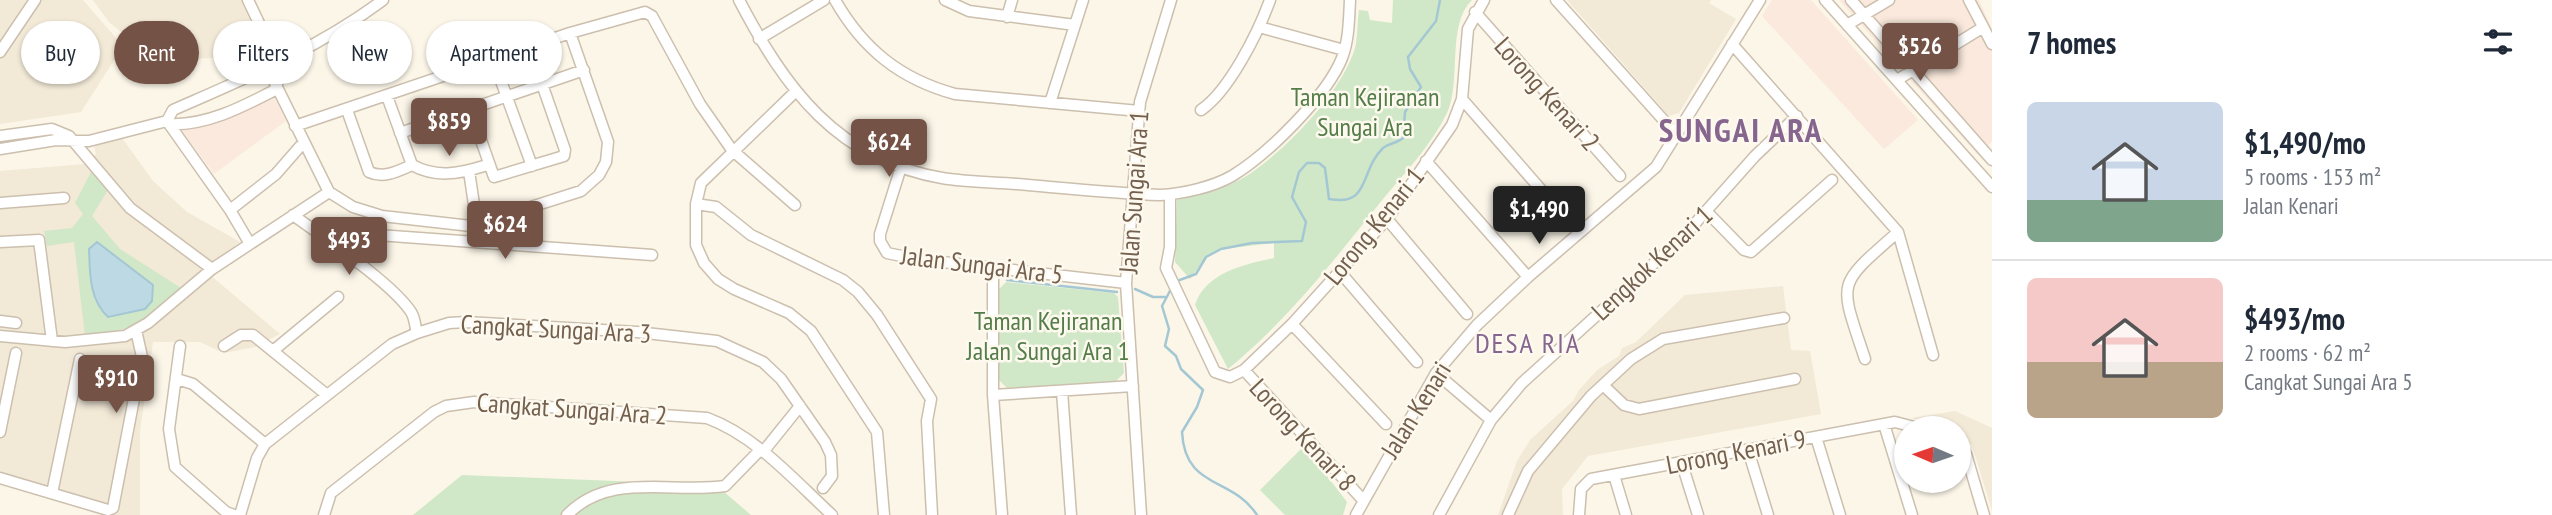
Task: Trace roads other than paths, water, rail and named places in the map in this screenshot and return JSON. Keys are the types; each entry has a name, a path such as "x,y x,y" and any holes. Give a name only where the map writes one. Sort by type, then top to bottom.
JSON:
{"street":[{"path":"0,52 35,0"},
{"path":"248,0 258,21"},
{"path":"313,45 347,26 383,0"},
{"path":"738,0 759,39 794,92 848,140 901,167 943,178 1132,194 1170,194 1227,178 1252,162 1317,95 1336,70 1344,50 1350,0"},
{"path":"759,39 824,0"},
{"path":"835,0 862,40 888,64 923,84 955,94 1139,111"},
{"path":"945,0 969,11 1075,25"},
{"path":"1007,17 1012,0"},
{"path":"1050,103 1083,0"},
{"name":"Jalan Sungai Ara 1","path":"1141,515 1126,283 1139,111 1171,0"},
{"path":"1201,110 1217,97 1259,27 1270,0"},
{"name":"Lorong Kenari 1","path":"1170,194 1170,247 1166,268 1215,372 1222,377 1230,377 1244,370 1293,324 1387,219 1457,117 1462,99 1468,29 1484,0"},
{"path":"1556,0 1676,134"},
{"name":"Jalan Kenari","path":"1356,515 1436,373 1477,325 1528,277 1656,167 1760,0"},
{"path":"1825,0 1992,187"},
{"path":"1851,0 1992,160"},
{"path":"1847,25 1889,0"},
{"path":"1969,0 1992,44"},
{"path":"562,36 635,12 649,13 700,104 732,150 795,205"},
{"name":"Lorong Kenari 2","path":"1475,12 1620,176"},
{"path":"1259,27 1344,50"},
{"path":"1896,80 1910,68 1982,28"},
{"path":"275,84 329,192 353,207 382,216 477,225 581,191 600,175 607,162 608,142 570,33"},
{"path":"1732,44 1898,232 1933,355"},
{"path":"562,77 584,70"},
{"path":"295,126 426,83"},
{"path":"168,122 173,110 232,84"},
{"path":"0,149 120,134 168,122 189,125 206,121 276,88 277,84"},
{"path":"502,84 532,166"},
{"path":"400,132 542,84 565,153 494,177 470,109"},
{"path":"794,92 701,183 696,204 696,245 704,263 718,279 801,320 811,331 879,437 884,515"},
{"path":"387,96 412,164 426,172 445,174 484,166"},
{"path":"1462,99 1570,223"},
{"path":"347,110 369,172 377,175 396,172 412,164"},
{"name":"Lengkok Kenari 1","path":"1439,515 1491,420 1522,383 1708,213 1755,156 1797,116"},
{"path":"168,122 230,209 250,244"},
{"path":"0,136 52,129 75,141 130,208 212,269"},
{"path":"230,209 276,174 303,143"},
{"path":"1426,161 1528,277"},
{"name":"Jalan Sungai Ara 5","path":"901,167 880,234 880,242 887,253 1126,283"},
{"path":"469,171 477,225"},
{"path":"1708,213 1744,250 1751,252 1832,180"},
{"path":"0,336 52,341 125,336 212,269 329,192"},
{"path":"0,203 64,198"},
{"path":"696,204 716,207 751,235 843,280 858,292 877,315 929,395 927,421 932,515"},
{"path":"293,215 356,262 408,308 417,332"},
{"path":"1387,219 1467,314"},
{"path":"1865,359 1846,302 1846,287 1860,266 1898,232"},
{"path":"356,262 366,242 378,236 652,255"},
{"path":"0,242 39,240 52,341"},
{"path":"993,268 993,395 1002,515"},
{"path":"1340,272 1417,362"},
{"path":"274,350 338,297"},
{"path":"1507,515 1528,471 1603,384 1631,359 1663,340 1784,318"},
{"path":"0,321 16,323"},
{"name":"Cangkat Sungai Ara 3","path":"240,515 257,458 265,444 392,344 417,332 449,323 466,322 637,332 717,341 763,362 781,379 829,449 832,476 823,488"},
{"path":"1293,324 1386,424"},
{"path":"0,478 107,510 116,503 142,357 136,330"},
{"path":"224,346 247,334 274,350 327,395"},
{"path":"180,346 169,429 175,467 226,512 234,515"},
{"path":"0,432 16,352"},
{"path":"51,493 80,359"},
{"name":"Lorong Kenari 8","path":"1244,370 1363,500"},
{"path":"1436,373 1491,420"},
{"path":"177,379 193,384 265,444"},
{"path":"1603,384 1624,405 1639,409 1794,379"},
{"path":"993,395 1133,386"},
{"path":"1062,391 1071,515"},
{"name":"Cangkat Sungai Ara 2","path":"324,515 331,493 434,412 461,402 503,402 707,418 728,426 761,451 832,515"},
{"path":"567,515 585,501 633,486 725,486 736,478 800,406"},
{"name":"Lorong Kenari 9","path":"1579,515 1579,497 1585,482 1894,423"},
{"path":"1884,424 1912,515"},
{"path":"1816,437 1840,515"},
{"path":"1748,450 1769,515"},
{"path":"1682,464 1698,515"},
{"path":"1614,475 1626,515"},
{"path":"1971,477 1984,515"}],"water":[{"path":"97,242 153,285 152,301 145,309 108,317 102,310 94,294 90,268 89,249"}],"waterway":[{"path":"1177,281 1196,274 1206,257 1221,249 1252,243 1302,241 1306,222 1292,197 1299,172 1307,163 1319,163 1325,168 1329,199 1352,198 1358,192 1383,148 1403,138 1405,112 1421,87 1410,69 1408,57 1436,21 1440,0"},
{"path":"1007,280 1117,292"},
{"path":"1135,289 1153,297 1165,297"},
{"path":"1171,289 1162,306 1169,329 1165,346 1176,356 1181,369 1203,390 1197,407 1182,432 1185,451 1191,464 1200,473 1235,494 1257,515"}],"district":[{"name":"SUNGAI ARA","path":"1741,130"},
{"name":"DESA RIA","path":"1528,343"}],"park label":[{"name":"Taman Kejiranan Sungai Ara","path":"1365,112"},
{"name":"Taman Kejiranan Jalan Sungai Ara 1","path":"1048,336"}]}
